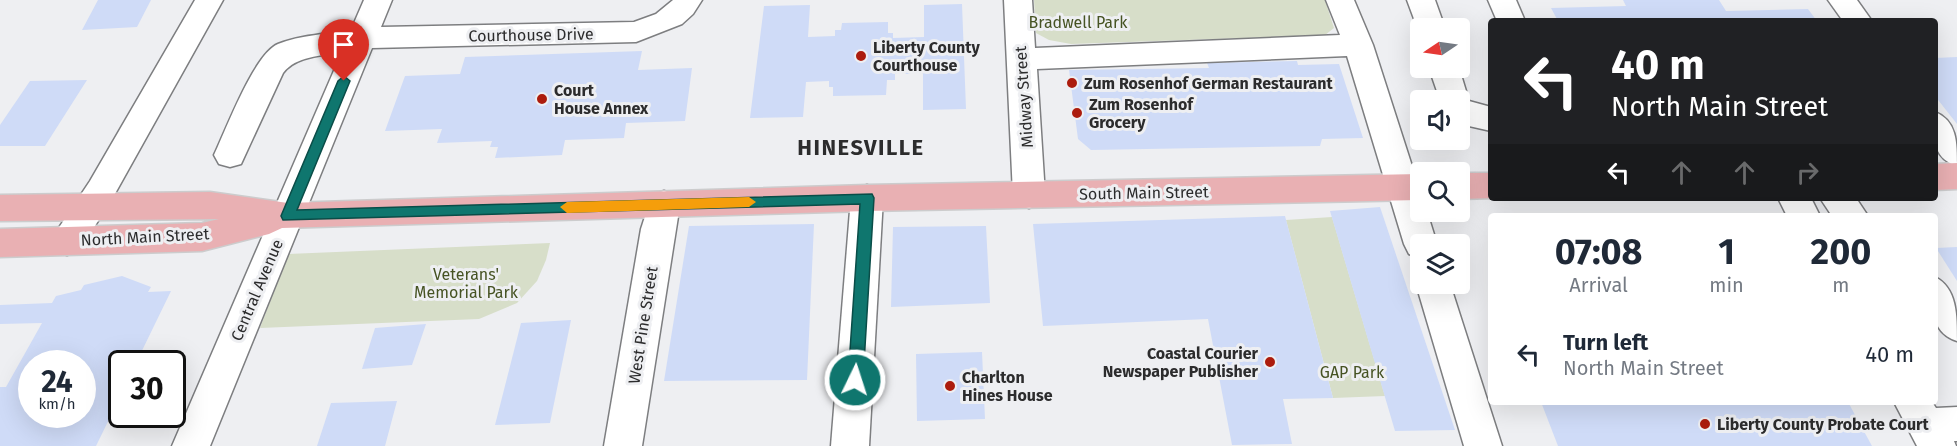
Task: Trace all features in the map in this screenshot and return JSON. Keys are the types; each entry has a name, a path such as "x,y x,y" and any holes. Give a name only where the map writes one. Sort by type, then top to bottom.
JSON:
{"main road":[{"path":"1938,177 1957,176"},
{"path":"1470,186 1488,186"},
{"name":"South Main Street","path":"867,198 1410,187"},
{"name":"North Main Street","path":"0,208 210,205 288,216 867,198"},
{"name":"North Main Street","path":"0,243 202,237 288,216"}],"street":[{"path":"67,241 90,207 209,0"},
{"name":"Central Avenue","path":"191,446 378,0"},
{"name":"Courthouse Drive","path":"230,155 270,68 278,58 297,49 362,38 636,32 667,21 681,12 688,0"},
{"name":"Midway Street","path":"1018,0 1029,195"},
{"path":"1340,0 1410,182"},
{"path":"1421,0 1427,18"},
{"path":"1502,0 1510,18"},
{"path":"1842,0 1856,18"},
{"path":"1022,59 1358,45"},
{"path":"1470,115 1488,118"},
{"path":"1938,128 1957,154"},
{"path":"850,446 867,198"},
{"path":"1839,201 1849,213"},
{"name":"West Pine Street","path":"623,446 664,204"},
{"path":"1436,294 1483,446"},
{"path":"1938,297 1957,326"}],"green space":[{"name":"Bradwell Park","path":"1034,0 1325,0 1334,28 1325,35 1071,44 1049,40 1036,33"},
{"name":"GAP Park","path":"1332,217 1385,396 1333,398 1286,220"},
{"name":"Veterans' Memorial Park","path":"550,243 537,281 517,303 479,319 260,328 288,254"}],"building":[{"path":"98,0 151,0 137,27 82,30"},
{"path":"1623,0 1719,0 1726,11 1808,9 1815,18 1556,18 1551,8 1626,6"},
{"name":"Liberty County Courthouse","path":"962,4 966,109 923,110 923,74 895,74 895,80 887,80 886,95 833,96 833,87 829,87 829,81 806,82 803,117 750,118 764,6 810,5 808,37 835,36 835,30 841,30 842,23 888,22 888,33 893,33 893,38 924,37 924,5"},
{"name":"Court House Annex","path":"642,51 638,70 692,68 685,121 626,123 624,138 565,140 562,155 495,158 498,147 490,147 492,141 437,143 442,129 385,131 405,76 460,74 465,57"},
{"path":"1957,57 1957,124 1938,100 1938,58"},
{"path":"1297,61 1298,65 1339,64 1363,138 1322,139 1320,146 1091,150 1078,139 1069,70 1209,68 1207,63"},
{"path":"87,80 45,146 0,146 0,125 30,81"},
{"path":"1380,207 1455,430 1395,431 1330,211"},
{"name":"Coastal Courier Newspaper Publisher","path":"1285,216 1333,398 1283,399 1292,444 1232,445 1208,319 1043,326 1033,224"},
{"path":"814,224 807,380 664,381 689,226"},
{"path":"986,226 990,303 891,307 893,227"},
{"path":"1957,247 1957,281 1938,251 1938,248"},
{"path":"122,276 151,287 148,292 171,291 142,350 108,350 108,422 96,446 0,446 0,387 6,387 18,366 18,428 96,428 96,350 27,350 42,323 0,324 0,305 52,303 56,296 81,290 84,285"},
{"path":"571,320 550,423 495,425 521,323"},
{"path":"426,324 412,365 362,369 375,328"},
{"name":"Charlton Hines House","path":"982,352 985,419 917,421 916,354"},
{"path":"397,401 385,446 317,446 331,403"},
{"name":"Liberty County Probate Court","path":"1542,405 1850,405 1872,446 1558,446"}],"slow traffic":[{"path":"567,207 749,202"}],"place":[{"name":"Liberty County Courthouse","path":"861,56"},
{"name":"Zum Rosenhof German Restaurant","path":"1072,83"},
{"name":"Court House Annex","path":"542,99"},
{"name":"Zum Rosenhof Grocery","path":"1077,113"},
{"name":"Coastal Courier Newspaper Publisher","path":"1270,362"},
{"name":"Charlton Hines House","path":"950,386"},
{"name":"Liberty County Probate Court","path":"1705,424"}],"district":[{"name":"HINESVILLE","path":"861,147"}],"route":[{"path":"344,81 288,216 867,198 855,380"}]}
